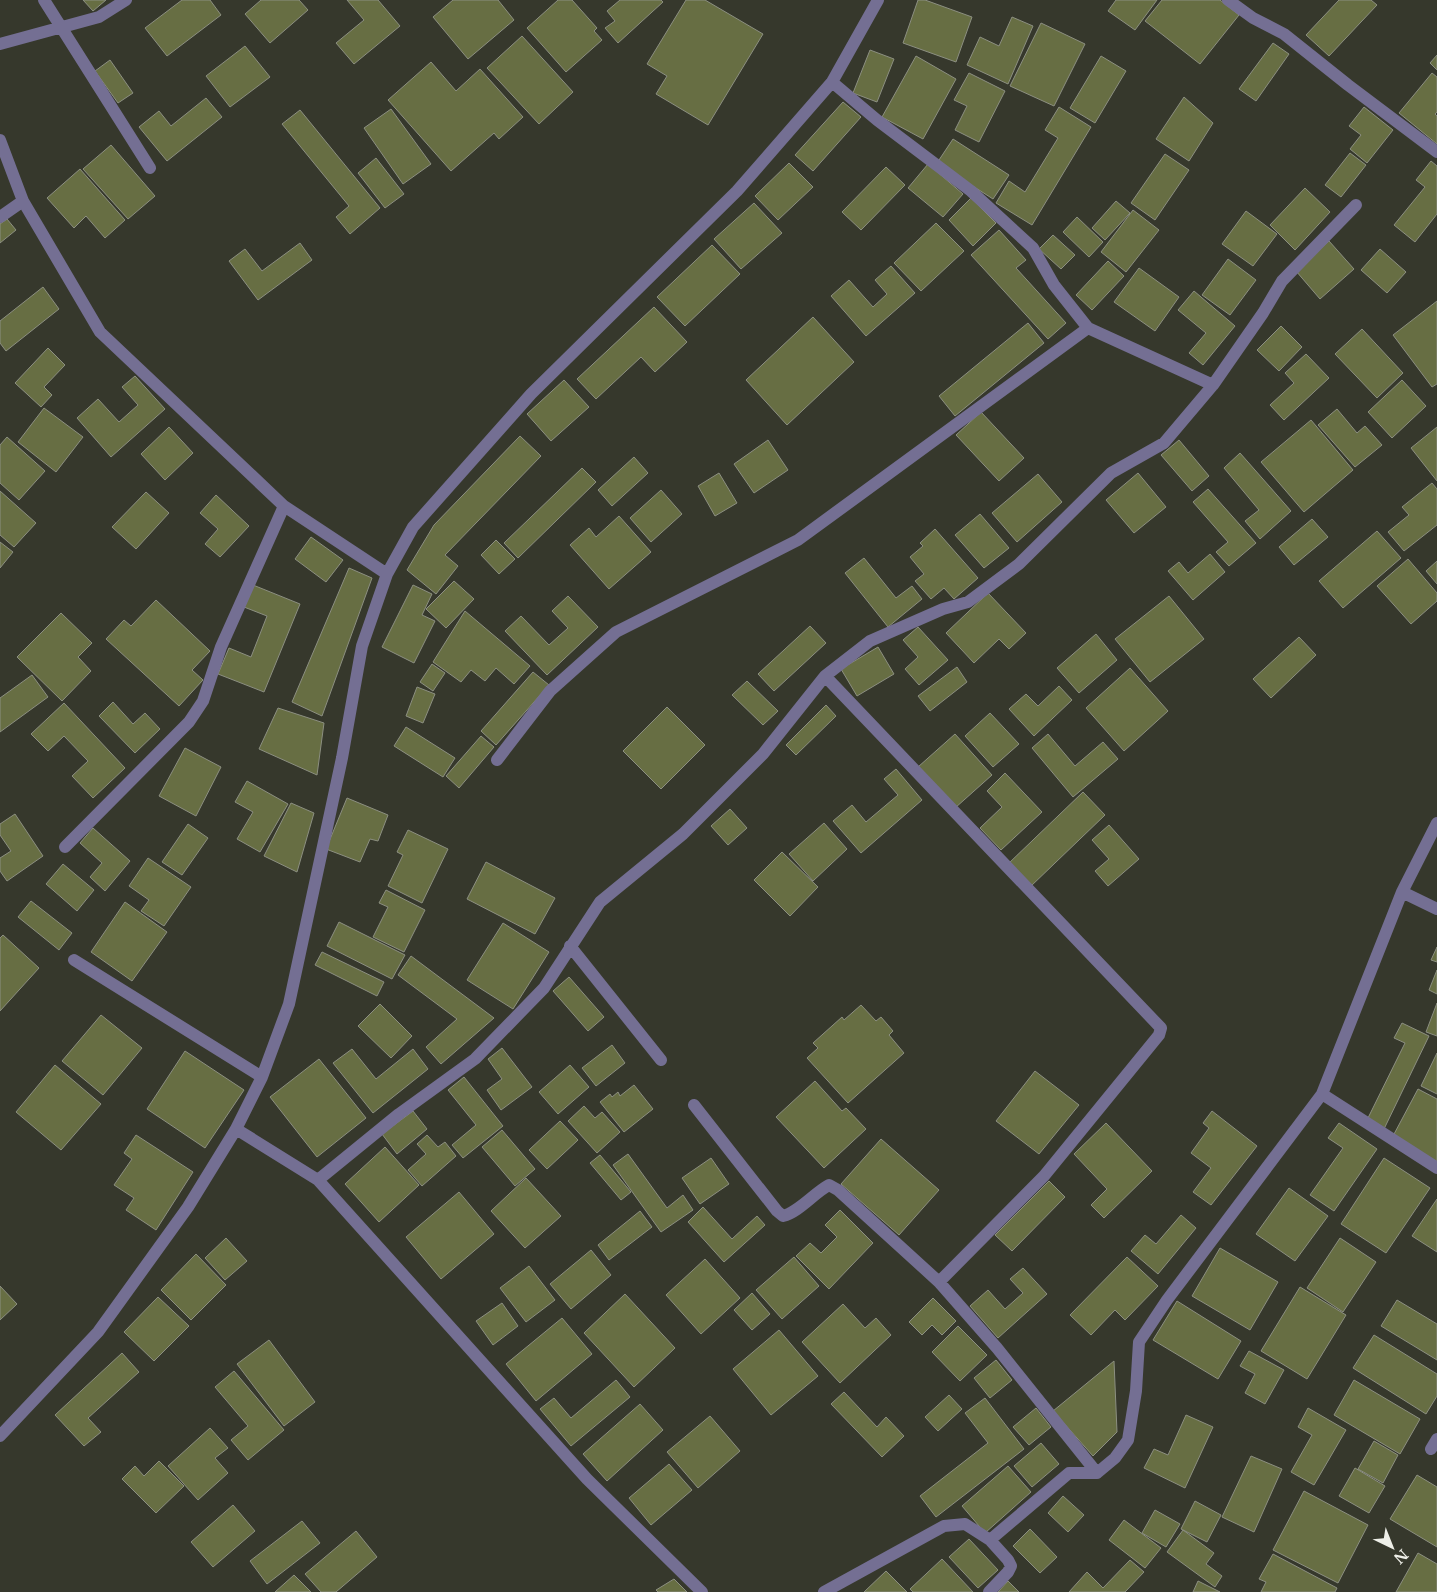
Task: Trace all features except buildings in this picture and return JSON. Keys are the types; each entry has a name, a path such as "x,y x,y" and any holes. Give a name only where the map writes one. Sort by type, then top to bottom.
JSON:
{"street":[{"path":"44,0 150,168"},
{"path":"0,44 99,17 126,0"},
{"path":"0,1436 98,1332 188,1207 236,1129 262,1078 289,1004 342,758 362,646 388,574 413,528 531,394 737,191 832,82 878,0"},
{"path":"1228,0 1253,18 1284,34 1437,152"},
{"path":"832,82 877,120 971,191 1033,248 1054,285 1088,328 1213,385"},
{"path":"0,140 23,201 100,332 284,506 388,574"},
{"path":"0,217 23,201"},
{"path":"318,1180 399,1114 475,1059 544,988 600,902 682,834 763,754 825,676 870,641 943,609 968,602 1019,564 1112,473 1164,443 1213,385 1263,313 1282,281 1356,205"},
{"path":"497,760 550,691 616,632 798,540 1088,328"},
{"path":"65,847 188,722 203,701 221,647 284,506"},
{"path":"825,676 1160,1028 1159,1035 1044,1176 940,1282"},
{"path":"990,1540 1069,1473 1097,1473 1115,1458 1128,1440 1136,1391 1139,1342 1168,1300 1322,1094 1402,892 1437,823"},
{"path":"1402,892 1437,910"},
{"path":"570,946 660,1060"},
{"path":"74,960 262,1078"},
{"path":"1322,1094 1437,1168"},
{"path":"694,1104 777,1211 783,1216 790,1214 819,1190 829,1185 838,1190 940,1282 997,1348 1097,1473"},
{"path":"236,1129 318,1180 587,1479 702,1592"},
{"path":"824,1592 944,1526 965,1524 990,1540 1011,1566 1008,1572 989,1592"}]}
